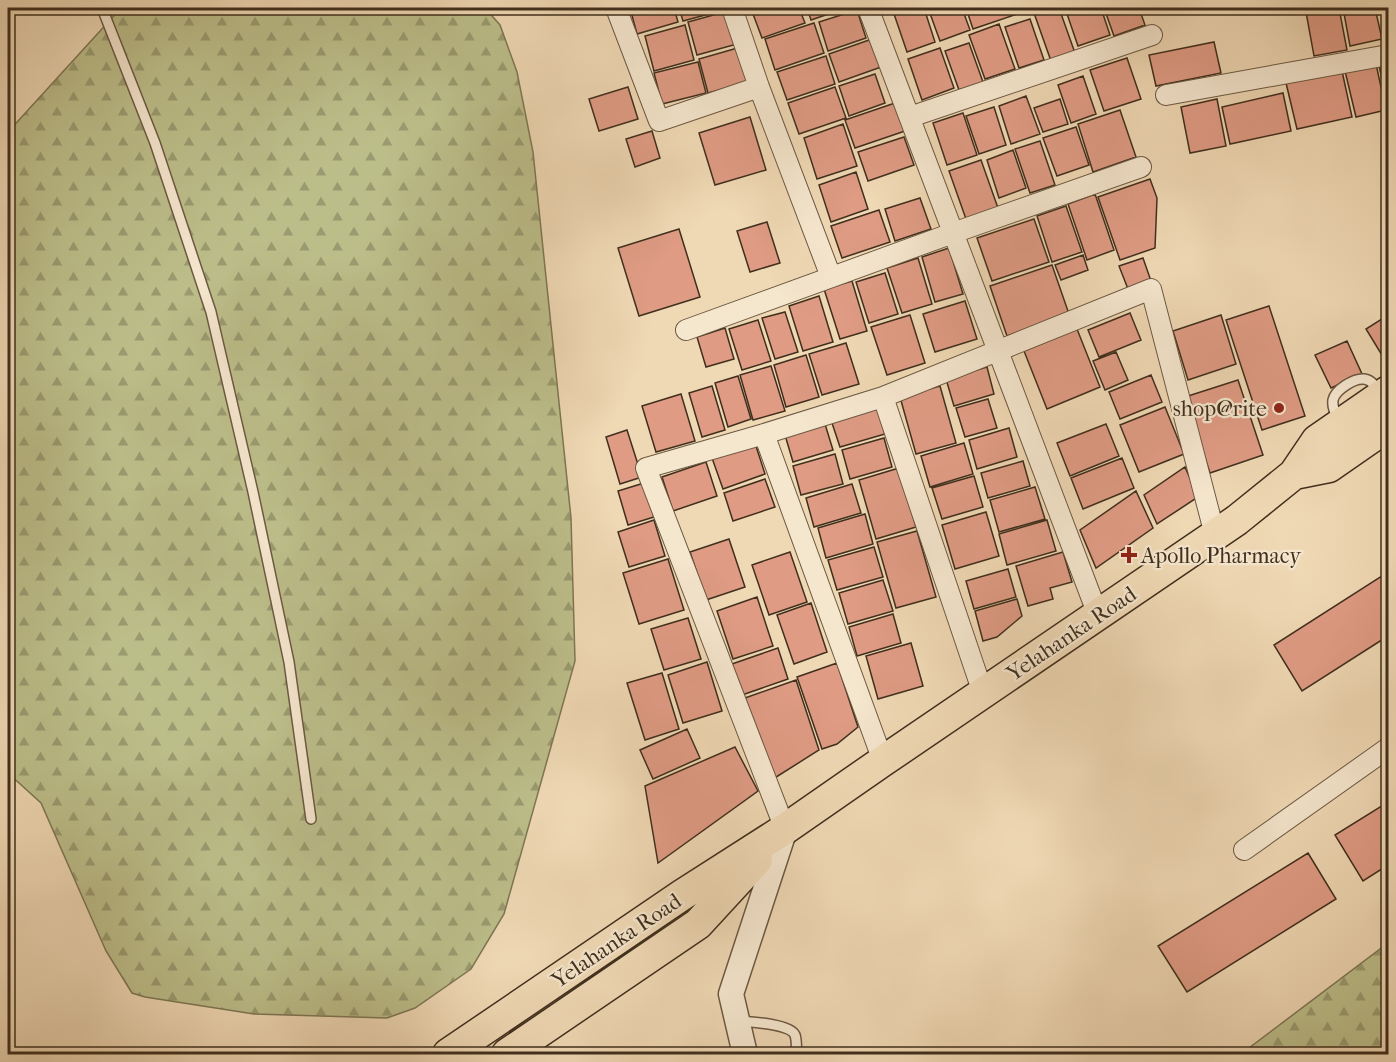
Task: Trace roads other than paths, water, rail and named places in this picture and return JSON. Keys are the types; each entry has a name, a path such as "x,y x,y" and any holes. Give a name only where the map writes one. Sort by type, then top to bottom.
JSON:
{"main road":[{"path":"1294,474 1317,440 1385,394"},
{"name":"Yelahanka Road","path":"448,1054 682,895 785,829 1237,520 1294,474 1329,466 1389,426"},
{"name":"Yelahanka Road","path":"507,1054 698,924 785,829"}],"street":[{"path":"616,8 659,121 759,87"},
{"path":"732,8 759,87 831,277"},
{"path":"871,8 953,233 1098,615"},
{"path":"910,117 1152,35"},
{"path":"1167,95 1389,55"},
{"path":"686,330 1141,167"},
{"path":"745,1054 731,994 785,829 646,468 883,397 1151,289 1215,535"},
{"path":"883,397 983,693"},
{"path":"764,434 883,761"},
{"path":"1244,850 1389,748"}],"lane":[{"path":"102,8 155,143 211,312 289,662 311,819"},
{"path":"737,1020 791,1029 795,1035 797,1054"}],"place":[{"name":"shop@rite","path":"1279,408"},
{"name":"Apollo Pharmacy","path":"1129,555"}]}
